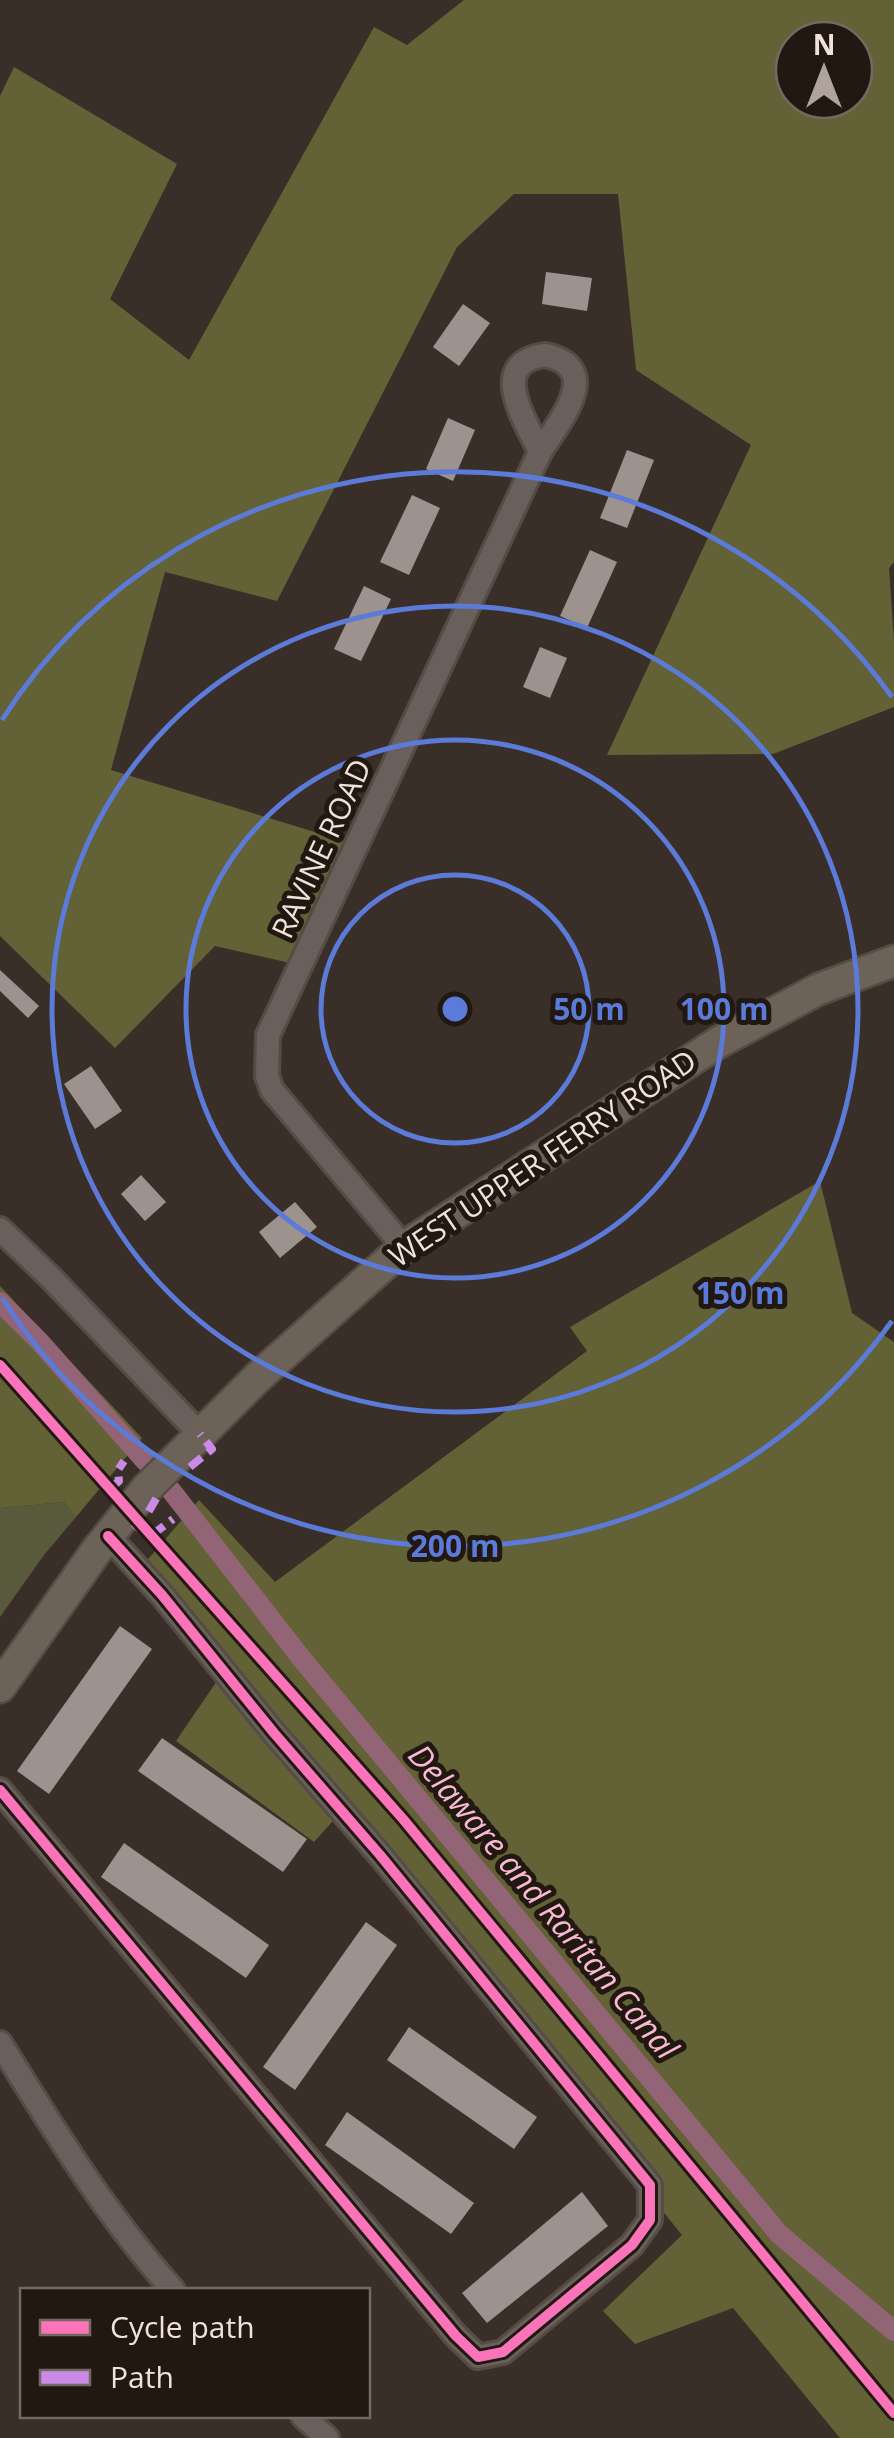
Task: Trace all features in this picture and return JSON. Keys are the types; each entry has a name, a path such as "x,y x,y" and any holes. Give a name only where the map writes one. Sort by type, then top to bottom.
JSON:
{"main road":[{"name":"WEST UPPER FERRY ROAD","path":"0,1687 108,1536 170,1464 258,1377 404,1247 718,1042 819,989 894,961"}],"street":[{"name":"RAVINE ROAD","path":"404,1247 272,1090 267,1076 268,1035 540,452"},
{"path":"0,1229 200,1434"},
{"path":"0,1790 456,2336 478,2357 503,2352 632,2245 650,2220 650,2185 380,1856 108,1536"},
{"path":"0,2043 85,2179 172,2288"},
{"path":"305,2418 327,2438"}],"green space":[{"path":"64,1502 76,1517 0,1617 0,1508"}],"shaded area":[{"path":"464,0 894,0 894,562 889,568 894,707 773,754 607,755 751,445 636,370 618,194 514,194 457,247 277,601 165,572 111,770 351,843 290,963 215,946 115,1048 0,936 0,96 14,67 177,164 110,299 189,360 374,27 407,45"},
{"path":"820,1181 852,1313 894,1342 894,2438 840,2438 733,2308 635,2344 603,2311 682,2235 340,1813 314,1842 176,1741 221,1675 131,1579 199,1500 275,1582 587,1351 570,1327"},
{"path":"0,1286 142,1438 76,1517 64,1502 0,1508"}],"building":[{"path":"546,272 592,278 587,311 542,304"},
{"path":"463,304 490,323 459,366 433,347"},
{"path":"448,418 475,430 453,481 426,469"},
{"path":"627,450 654,460 627,528 600,518"},
{"path":"412,495 440,508 409,575 380,562"},
{"path":"590,550 617,562 587,628 560,616"},
{"path":"364,586 391,599 361,661 334,649"},
{"path":"540,647 567,658 550,698 523,687"},
{"path":"0,970 39,1006 28,1018 0,991"},
{"path":"91,1066 122,1111 95,1129 64,1084"},
{"path":"141,1175 166,1202 145,1221 121,1194"},
{"path":"295,1202 317,1227 280,1258 259,1232"},
{"path":"120,1626 152,1649 49,1794 17,1771"},
{"path":"162,1738 307,1839 283,1872 138,1771"},
{"path":"124,1843 269,1945 246,1978 101,1877"},
{"path":"366,1922 397,1945 295,2090 263,2067"},
{"path":"409,2027 537,2117 514,2149 387,2060"},
{"path":"347,2112 474,2203 451,2234 325,2145"},
{"path":"582,2192 608,2226 487,2323 462,2293"}],"waterway":[{"name":"Delaware and Raritan Canal","path":"0,1302 146,1462"},
{"name":"Delaware and Raritan Canal","path":"170,1489 302,1659 779,2234 894,2331"}],"marked path":[{"path":"190,1467 212,1449 200,1434"},
{"path":"111,1488 119,1481 118,1470 124,1461"},
{"path":"134,1529 157,1497"},
{"path":"152,1535 173,1519"}],"cycle path":[{"path":"0,1365 403,1819 894,2413"},
{"path":"0,1790 456,2336 478,2357 503,2352 632,2245 650,2220 650,2185 380,1855 108,1536"}]}
